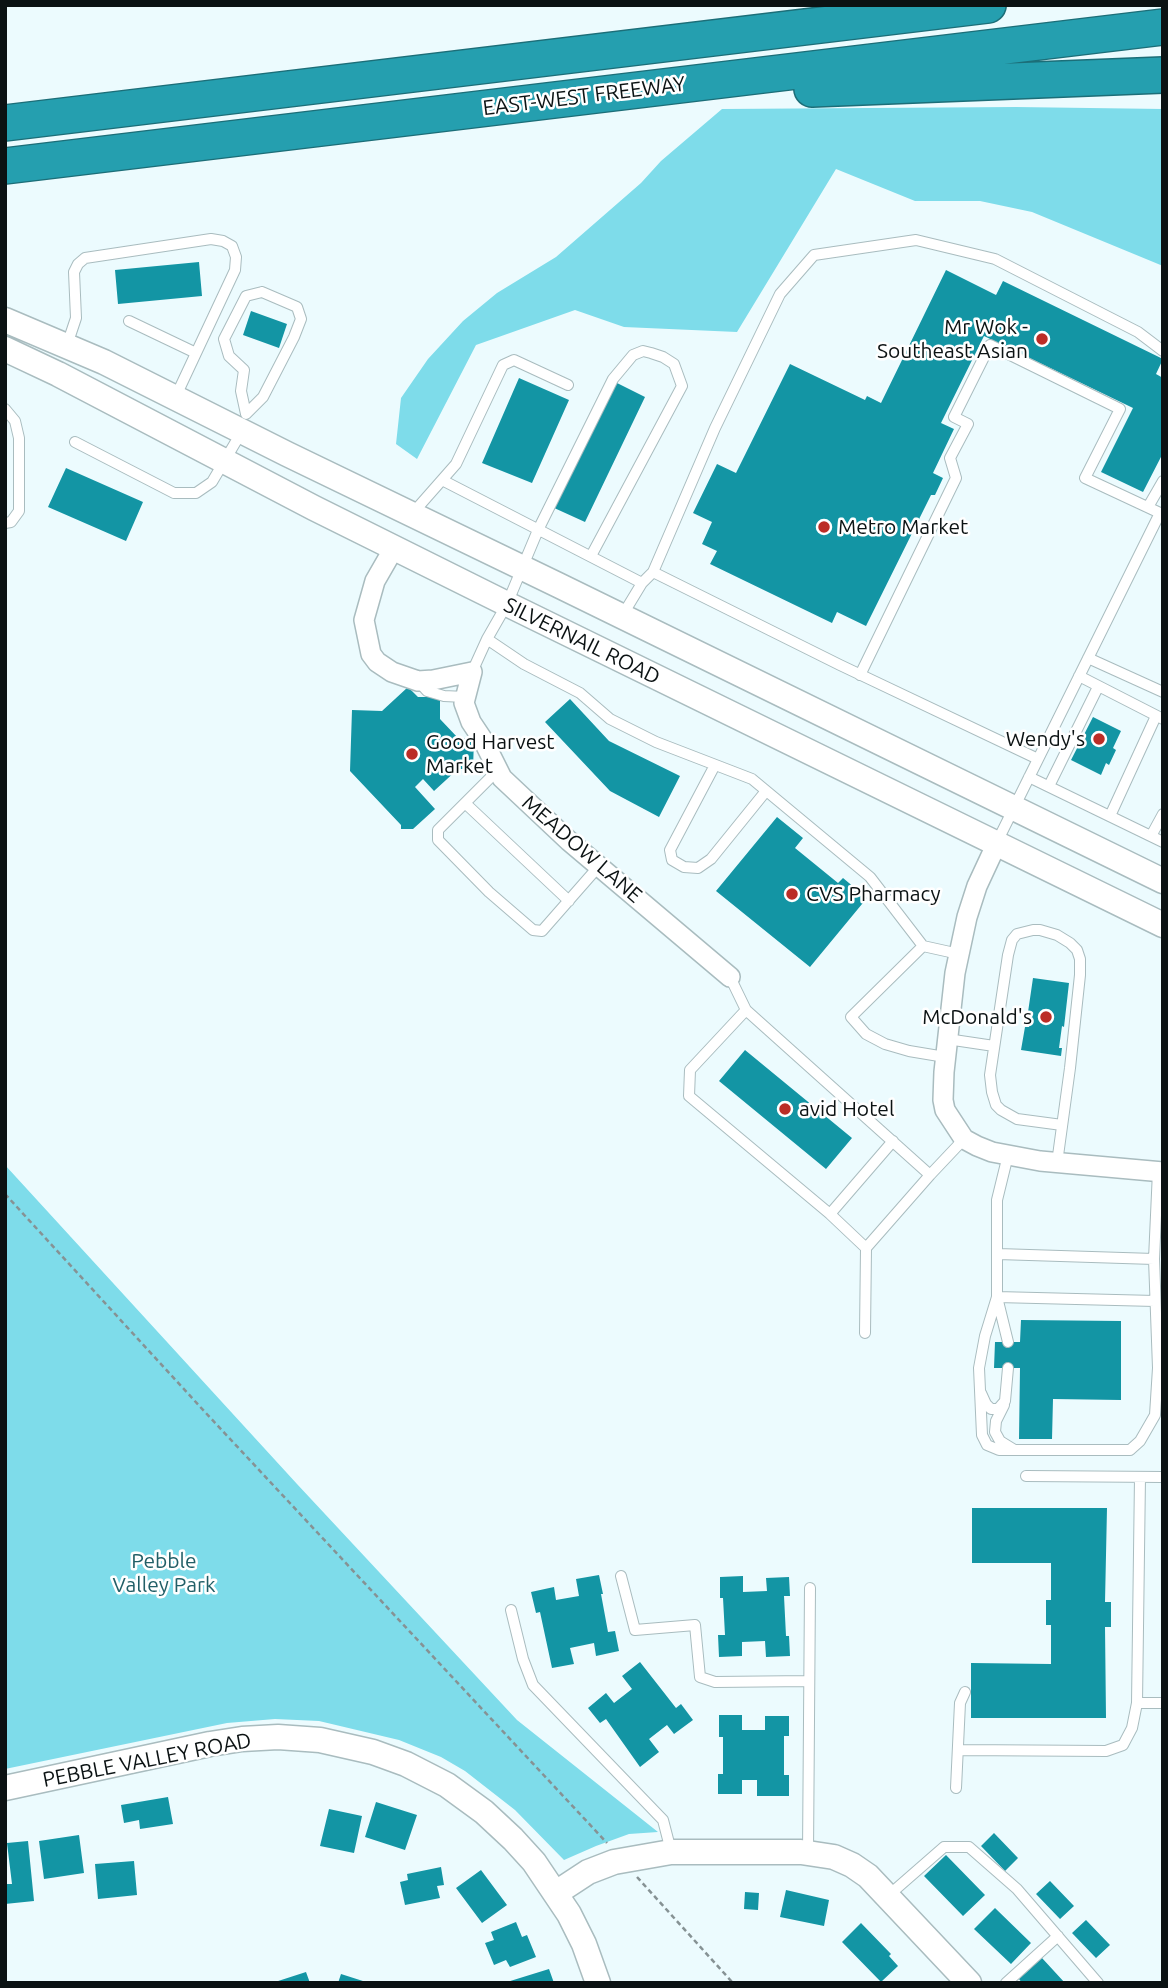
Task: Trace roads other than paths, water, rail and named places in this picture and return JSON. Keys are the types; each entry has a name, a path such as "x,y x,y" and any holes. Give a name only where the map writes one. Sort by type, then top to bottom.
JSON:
{"highway":[{"path":"249,93 361,70 790,5"},
{"name":"EAST-WEST FREEWAY","path":"5,123 988,5"},
{"name":"EAST-WEST FREEWAY","path":"5,166 1163,27"},
{"path":"704,82 799,89 1163,75"}],"street":[{"name":"SILVERNAIL ROAD","path":"16,325 67,345 175,398 244,423 412,514 1163,881"},
{"name":"SILVERNAIL ROAD","path":"7,353 58,374 394,548 1163,925"},
{"path":"394,548 375,581 364,620 371,654 392,673 418,681 472,673 466,697"},
{"name":"MEADOW LANE","path":"466,697 464,703 471,722 502,778 599,866 730,977"},
{"path":"997,843 970,906 959,954 946,1048 943,1100 945,1110 964,1139 977,1146 1008,1155 1058,1163 1161,1171"},
{"name":"PEBBLE VALLEY ROAD","path":"5,1788 211,1744 278,1737 320,1740 373,1752 406,1764 447,1786 484,1812 513,1839 534,1861 556,1893 584,1944 598,1983"},
{"path":"556,1893 588,1872 623,1860 671,1852 808,1853 834,1857 868,1876 969,1983"}],"lane":[{"path":"67,345 76,318 74,272 85,258 211,239 223,241 232,246 236,257 235,270 175,398"},
{"path":"622,616 642,583 653,572 715,428 780,294 814,255 916,240 995,259 1138,332 1163,351"},
{"path":"75,442 174,494 196,493 212,482 244,423 263,397 301,318 297,307 262,292 246,296 224,339 229,356 244,370 241,391 244,423"},
{"path":"129,321 196,353"},
{"path":"7,353 16,325"},
{"path":"860,675 956,478 950,458 968,424 954,417 990,345 1120,409 1085,478 1161,513 997,843"},
{"path":"472,673 507,604 538,530 613,379 633,355 643,351 663,357 674,364 682,386 591,556"},
{"path":"412,514 456,464 503,365 514,360 568,385"},
{"path":"5,409 15,421 19,438 19,511 11,522 5,523"},
{"path":"442,480 642,583"},
{"path":"1148,507 1163,481"},
{"path":"653,572 860,675 1038,759"},
{"path":"487,639 524,664 580,693 610,719 656,742 752,779 870,877 923,946 959,954"},
{"path":"1088,658 1163,692"},
{"path":"1079,676 1159,717 1110,816"},
{"path":"418,681 428,691 444,696 466,697"},
{"path":"1049,786 1098,687"},
{"path":"715,765 670,850 672,860 684,867 698,868 711,859 766,791"},
{"path":"498,770 438,830 438,840 489,892 533,930 542,931 599,866"},
{"path":"1030,776 1163,842"},
{"path":"465,803 569,901"},
{"path":"1151,836 1163,814"},
{"path":"1058,1163 1080,960 1077,950 1070,943 1058,935 1040,930 1017,934 1012,940 990,1075 996,1105 1001,1110 1017,1119 1062,1125"},
{"path":"923,946 851,1017 866,1034 884,1044 909,1051 994,1046"},
{"path":"730,977 746,1010 930,1175"},
{"path":"746,1010 690,1070 689,1096 830,1214 866,1248"},
{"path":"865,1333 866,1248 964,1139"},
{"path":"830,1214 893,1141"},
{"path":"1008,1155 997,1200 997,1297 1008,1342"},
{"path":"997,1297 979,1368 982,1435 986,1445 999,1450 1130,1450 1140,1441 1155,1415 1157,1368 1154,1259 1161,1171"},
{"path":"998,1254 1154,1259"},
{"path":"997,1297 1155,1301"},
{"path":"1008,1368 1005,1401 996,1421 995,1432 1000,1441 1014,1450"},
{"path":"980,1390 991,1409 998,1409 1005,1401"},
{"path":"1026,1476 1163,1477"},
{"path":"958,1750 1106,1751 1123,1745 1132,1728 1137,1703 1140,1477"},
{"path":"621,1576 635,1630 695,1625 700,1678 715,1682 809,1681"},
{"path":"808,1853 810,1588"},
{"path":"511,1610 523,1660 533,1685 663,1820 671,1852"},
{"path":"956,1787 960,1703 965,1692"},
{"path":"1137,1703 1163,1703"},
{"path":"888,1896 944,1847 969,1847 1017,1889 1098,1983"},
{"path":"1006,1983 1058,1936"}],"place":[{"name":"Mr Wok - Southeast Asian","path":"1042,339"},
{"name":"Metro Market","path":"824,527"},
{"name":"Wendy's","path":"1099,739"},
{"name":"Good Harvest Market","path":"412,754"},
{"name":"CVS Pharmacy","path":"792,894"},
{"name":"McDonald's","path":"1046,1017"},
{"name":"avid Hotel","path":"785,1109"}],"park label":[{"name":"Pebble Valley Park","path":"164,1573"}]}
